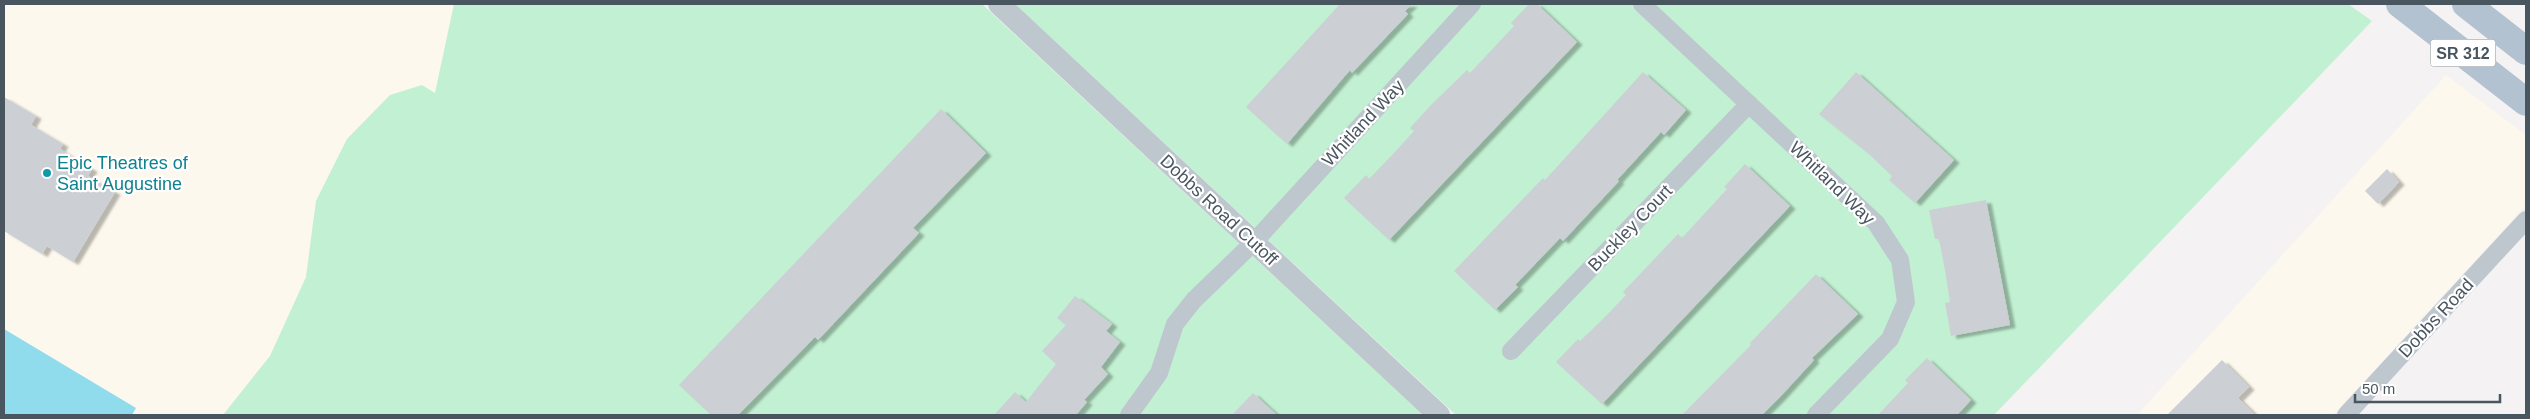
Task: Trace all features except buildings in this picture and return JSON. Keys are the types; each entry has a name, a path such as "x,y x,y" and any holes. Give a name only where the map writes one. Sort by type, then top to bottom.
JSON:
{"main road":[{"name":"SR 312","path":"2400,4 2526,102"},
{"name":"SR 312","path":"2466,4 2526,51"}],"street":[{"name":"Dobbs Road Cutoff","path":"999,4 1439,415"},
{"name":"Whitland Way","path":"1129,415 1159,373 1175,324 1194,300 1254,242 1472,4"},
{"name":"Whitland Way","path":"1642,4 1876,223 1900,260 1906,302 1890,339 1816,415"},
{"name":"Buckley Court","path":"1511,351 1749,104"},
{"name":"Dobbs Road","path":"2346,415 2526,220"}],"shaded area":[{"path":"4,4 454,4 435,93 390,95 347,139 316,201 306,277 270,356 223,415 132,415 135,408 4,329"},
{"path":"2446,75 2526,135 2526,205 2333,415 2137,415"}],"green space":[{"path":"454,4 982,4 1423,415 223,415 270,356 306,277 316,201 347,139 390,95 422,85 435,93"},
{"path":"1015,4 2348,4 2372,21 1994,415 1456,415"}],"water":[{"path":"4,329 136,408 132,415 4,415"}],"place":[{"name":"Epic Theatres of Saint Augustine","path":"47,173"}]}
